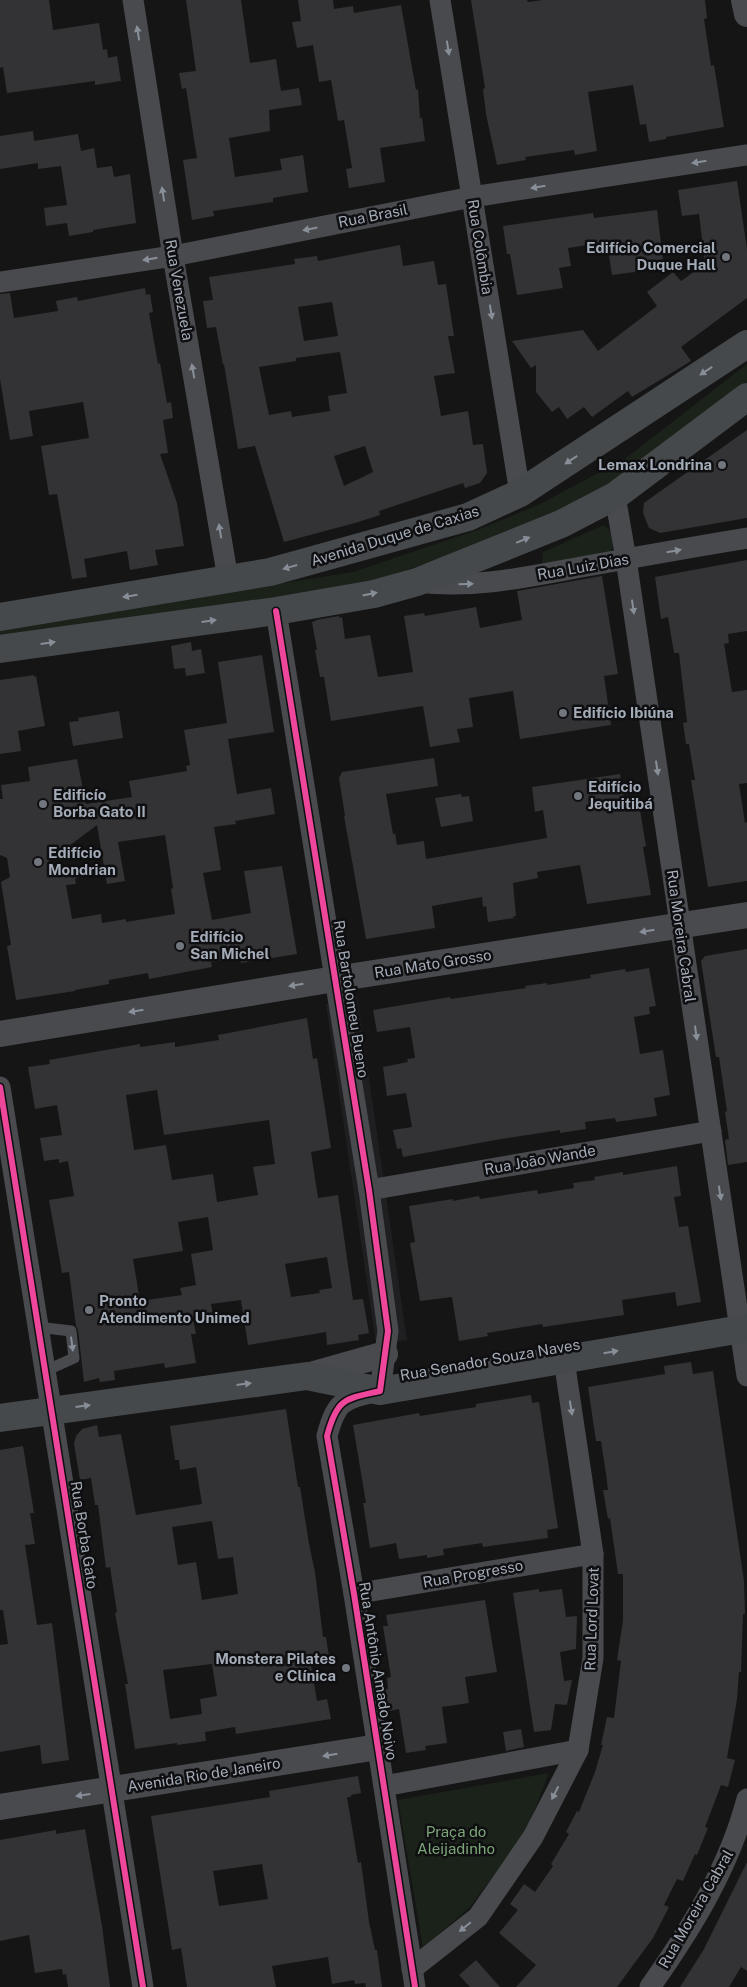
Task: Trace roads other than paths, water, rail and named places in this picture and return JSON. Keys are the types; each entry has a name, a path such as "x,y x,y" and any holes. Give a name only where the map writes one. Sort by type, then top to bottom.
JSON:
{"main road":[{"name":"Avenida Duque de Caxias","path":"0,617 270,572 468,517 520,493 747,344"},
{"path":"0,649 276,612 374,594 418,582 561,524 615,496 747,397"},
{"name":"Rua Senador Souza Naves","path":"0,1418 306,1376 380,1391 743,1328"}],"street":[{"name":"Rua Venezuela","path":"132,0 228,580"},
{"name":"Rua Colômbia","path":"440,0 520,493"},
{"path":"744,0 747,14"},
{"name":"Rua Brasil","path":"0,282 173,256 472,197 747,155"},
{"name":"Rua Moreira Cabral","path":"615,496 626,559 710,1131 743,1328 747,1376"},
{"name":"Rua Luiz Dias","path":"418,582 443,585 475,584 747,538"},
{"name":"Rua Bartolomeu Bueno","path":"276,612 369,1190 388,1331 380,1391"},
{"name":"Rua Mato Grosso","path":"0,1034 335,979 747,915"},
{"name":"Rua Borba Gato","path":"0,1087 143,1987"},
{"name":"Rua João Wande","path":"369,1190 710,1131"},
{"name":"Rua Senador Souza Naves","path":"306,1376 386,1354"},
{"name":"Rua Lord Lovat","path":"414,1978 478,1916 533,1837 578,1750 593,1658 593,1554 564,1360"},
{"name":"Rua Antônio Amado Noivo","path":"380,1391 346,1399 332,1414 327,1436 354,1594 414,1978"},
{"name":"Rua Progresso","path":"354,1594 593,1554"},
{"name":"Avenida Rio de Janeiro","path":"0,1807 378,1747"},
{"path":"384,1786 578,1750"},
{"name":"Rua Moreira Cabral","path":"650,1987 676,1950 722,1870 739,1830 747,1799"}],"lane":[{"path":"38,1327 71,1331 74,1358 45,1371"}],"place":[{"name":"Edifício Comercial Duque Hall","path":"726,257"},
{"name":"Lemax Londrina","path":"722,465"},
{"name":"Edifício Ibiúna","path":"563,713"},
{"name":"Edifício Jequitibá","path":"578,796"},
{"name":"Edificío Borba Gato II","path":"43,804"},
{"name":"Edifício Mondrian","path":"38,862"},
{"name":"Edifício San Michel","path":"180,946"},
{"name":"Pronto Atendimento Unimed","path":"89,1310"},
{"name":"Monstera Pilates e Clínica","path":"346,1668"}],"park label":[{"name":"Praça do Aleijadinho","path":"456,1840"}]}
